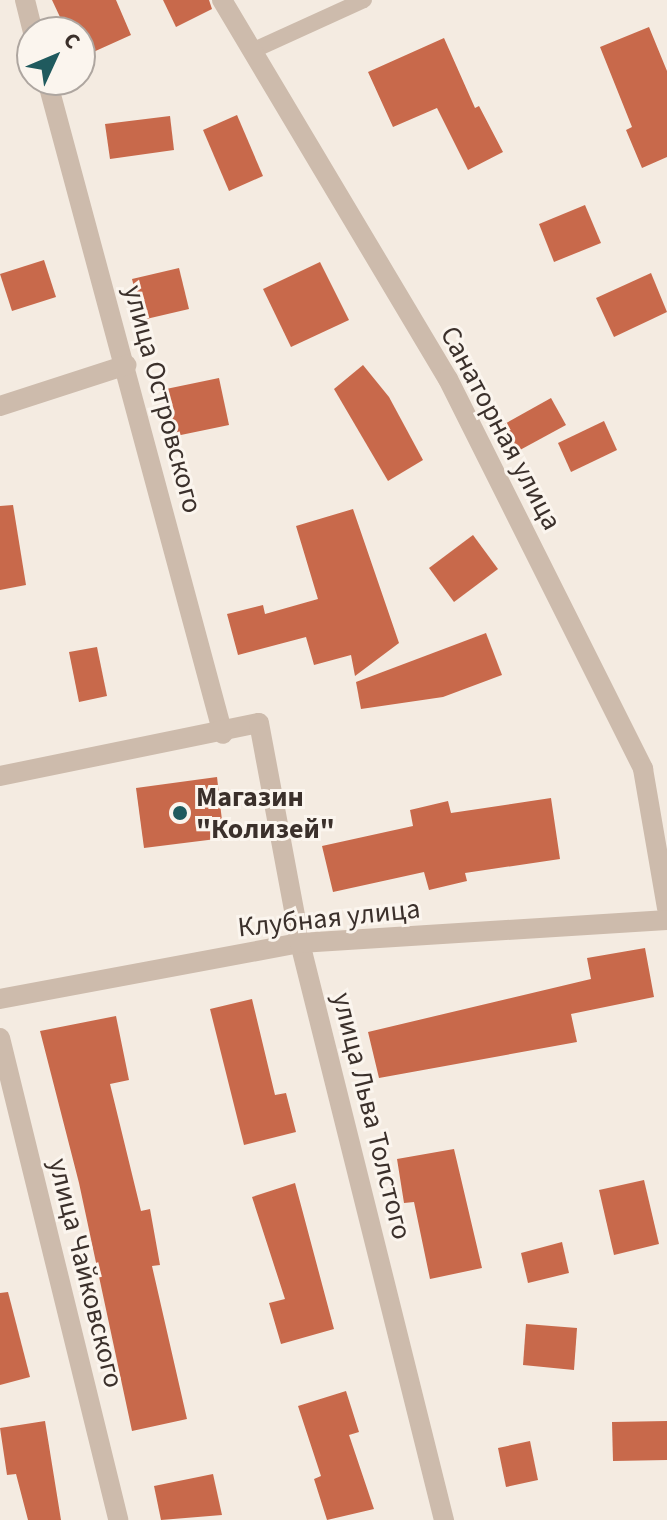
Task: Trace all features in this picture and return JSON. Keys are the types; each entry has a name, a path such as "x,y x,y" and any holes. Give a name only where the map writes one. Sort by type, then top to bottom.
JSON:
{"street":[{"name":"Санаторная улица","path":"222,0 448,379 643,769 667,908"},
{"name":"улица Островского","path":"51,96 223,734"},
{"path":"0,406 126,365"},
{"name":"улица Льва Толстого","path":"223,734 259,723 300,943 444,1520"},
{"path":"0,776 223,734"},
{"name":"Клубная улица","path":"0,999 300,943 667,920"},
{"name":"улица Чайковского","path":"0,1038 118,1520"}],"lane":[{"path":"252,51 364,0"}],"building":[{"path":"52,0 116,0 131,35 96,51 96,16 60,16"},
{"path":"163,0 209,0 212,9 176,27"},
{"path":"649,27 667,71 667,157 642,168 626,130 632,127 600,47"},
{"path":"444,38 475,108 479,106 503,152 468,170 437,108 393,127 368,72"},
{"path":"237,115 263,176 229,191 203,130"},
{"path":"170,116 174,150 110,159 105,124"},
{"path":"585,205 601,243 554,262 539,224"},
{"path":"44,260 56,297 12,311 0,274"},
{"path":"320,262 349,320 291,347 263,289"},
{"path":"179,268 189,309 142,320 132,279"},
{"path":"651,273 667,312 614,337 596,298"},
{"path":"363,365 389,397 423,460 388,481 334,389"},
{"path":"219,378 229,425 176,436 166,389"},
{"path":"551,398 566,425 507,457 492,431"},
{"path":"604,421 617,450 571,472 558,443"},
{"path":"13,505 26,585 0,590 0,506"},
{"path":"353,509 399,643 355,676 351,655 314,665 306,637 238,655 227,614 263,605 265,614 318,599 296,526"},
{"path":"473,535 498,569 454,602 429,568"},
{"path":"486,633 502,675 443,697 361,709 356,682"},
{"path":"97,647 107,696 79,702 69,652"},
{"name":"Магазин \"Колизей\"","path":"217,777 224,838 144,848 136,788"},
{"path":"551,798 560,859 465,873 467,881 429,890 424,872 333,892 322,846 413,826 410,810 448,801 451,813"},
{"path":"645,948 654,997 571,1014 577,1042 379,1078 368,1032 591,979 587,958"},
{"path":"252,999 275,1095 286,1093 296,1132 244,1145 210,1009"},
{"path":"116,1016 129,1080 110,1084 141,1211 150,1209 160,1265 152,1266 187,1419 132,1431 79,1183 40,1031"},
{"path":"454,1149 482,1268 430,1279 414,1202 404,1203 397,1159"},
{"path":"644,1180 659,1244 614,1255 599,1190"},
{"path":"295,1183 334,1329 281,1344 269,1303 285,1299 252,1197"},
{"path":"562,1242 569,1273 528,1283 521,1253"},
{"path":"8,1292 30,1377 0,1385 0,1293"},
{"path":"526,1324 577,1328 574,1370 523,1365"},
{"path":"346,1391 359,1432 349,1435 374,1509 327,1520 314,1479 321,1476 298,1406"},
{"path":"45,1421 61,1520 28,1520 16,1474 7,1475 0,1428"},
{"path":"667,1421 667,1460 613,1461 612,1422"},
{"path":"530,1441 538,1480 506,1487 498,1448"},
{"path":"213,1474 222,1515 161,1520 154,1486"}],"place":[{"name":"Магазин \"Колизей\"","path":"180,813"}]}
